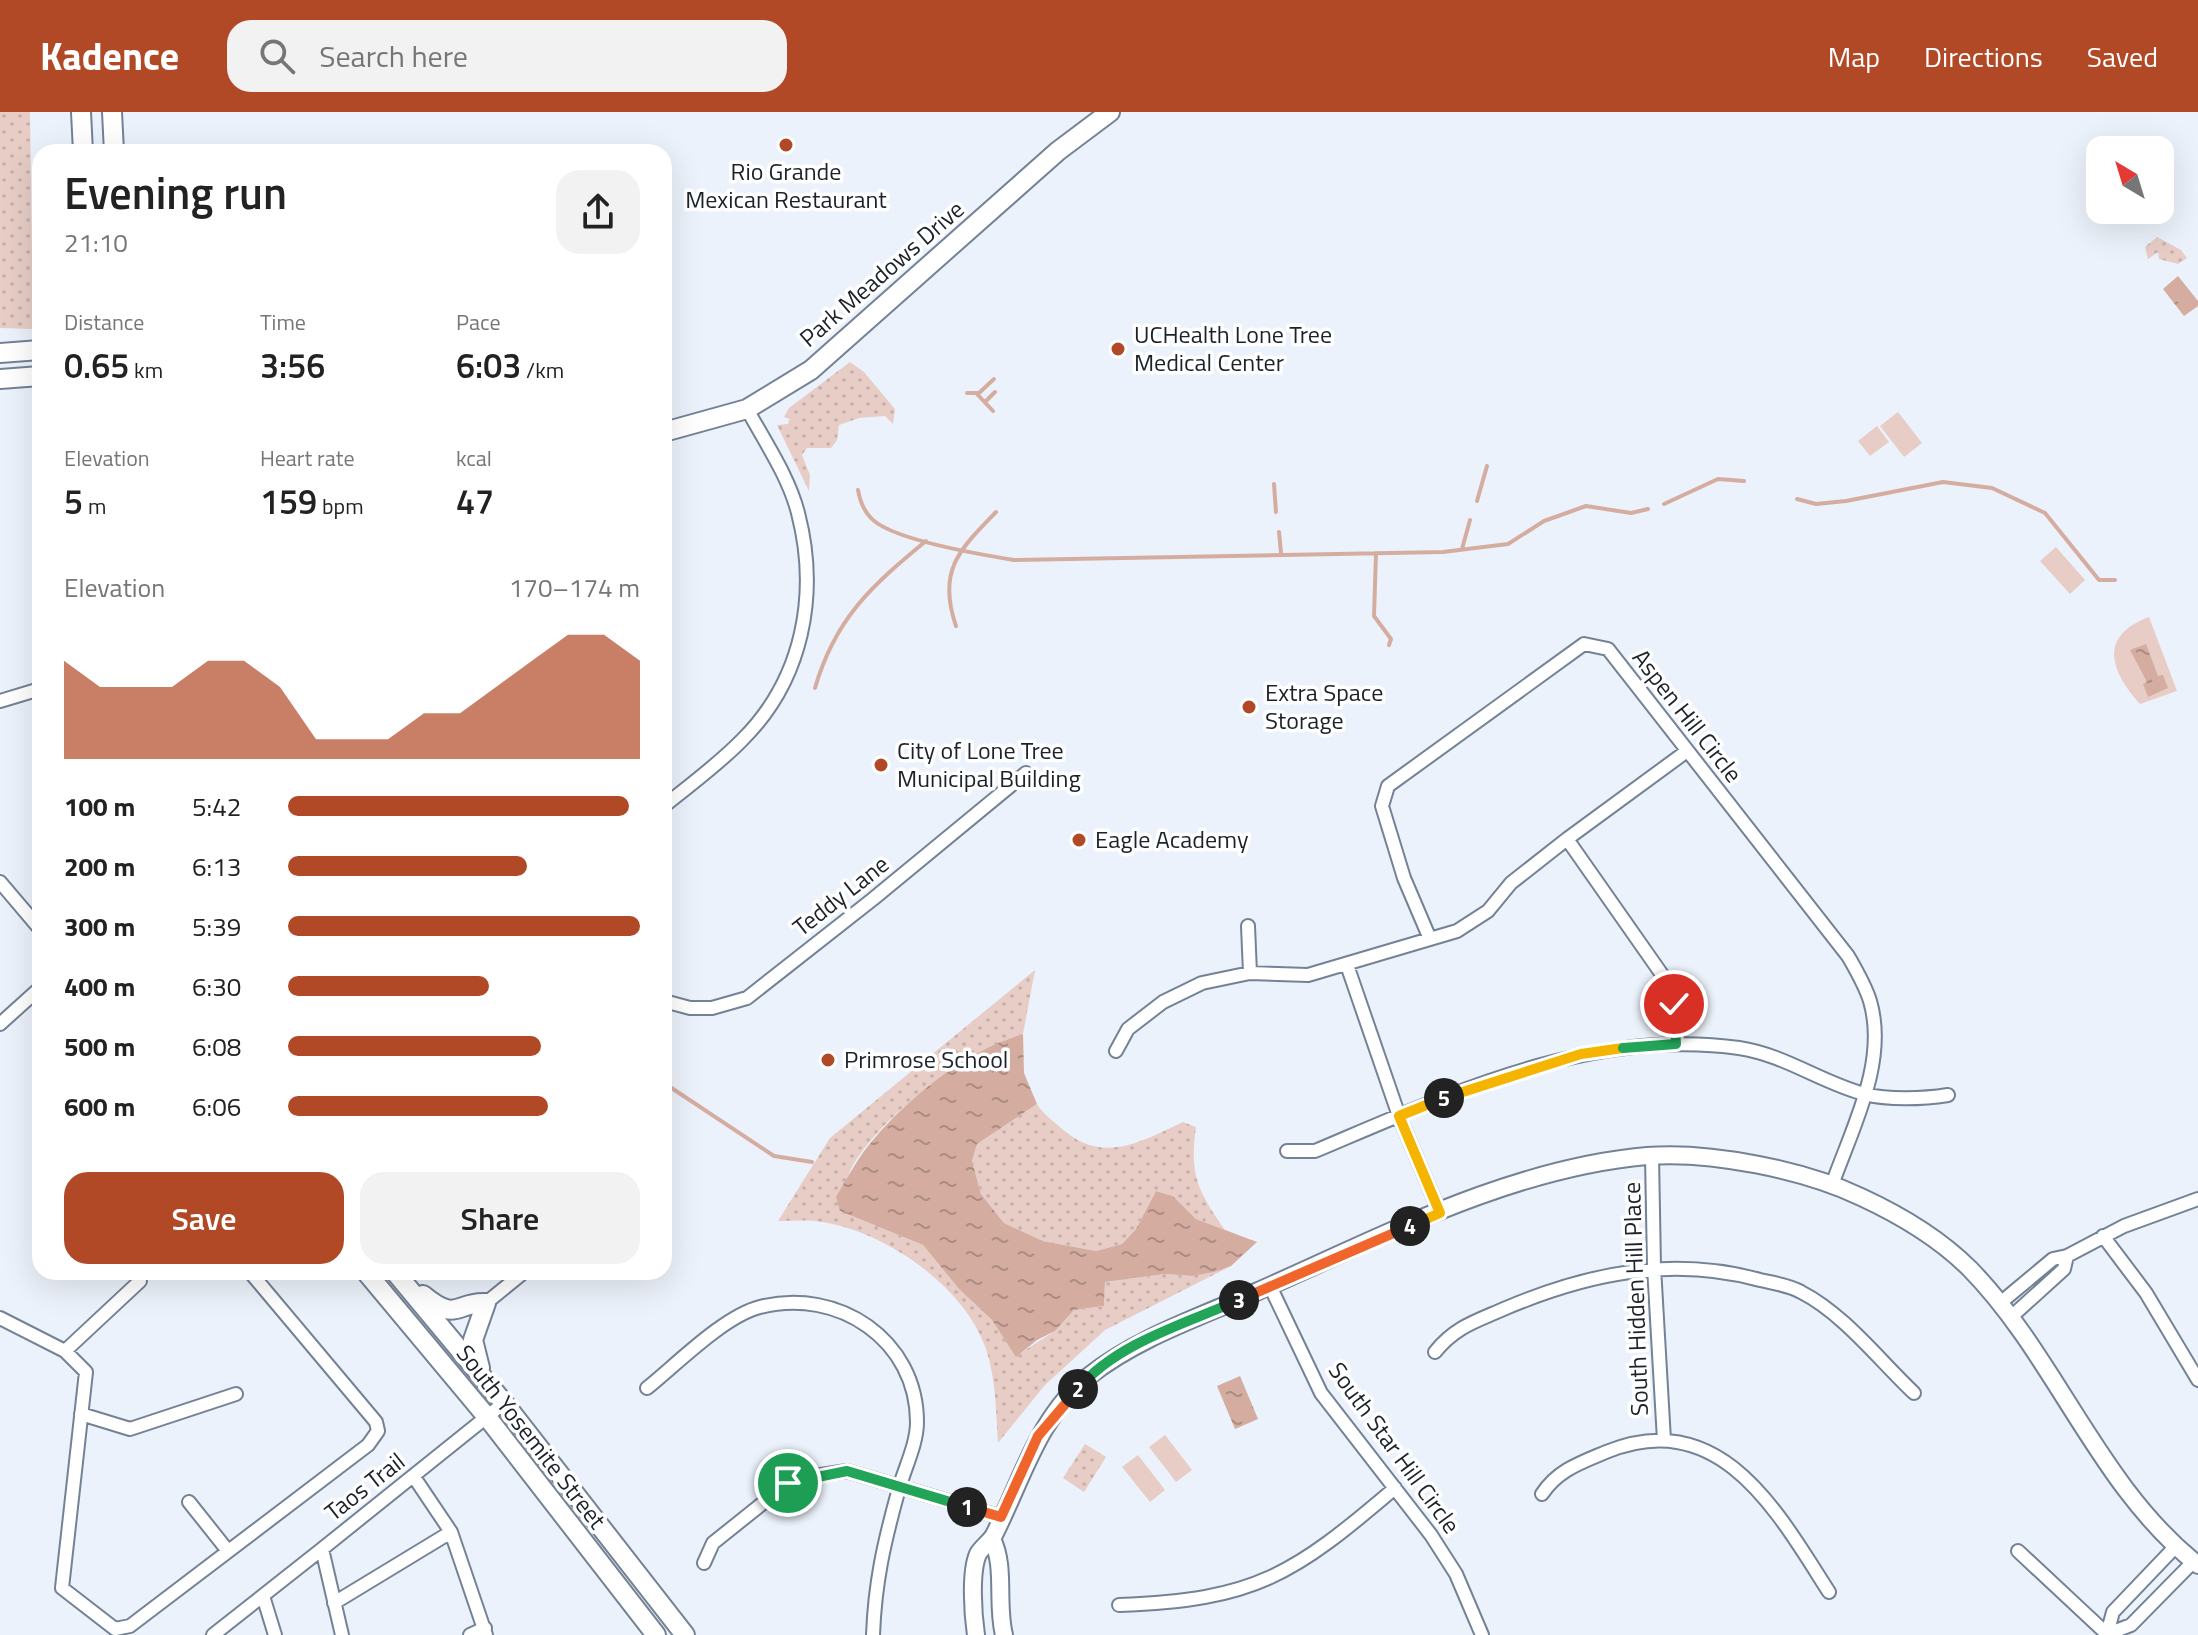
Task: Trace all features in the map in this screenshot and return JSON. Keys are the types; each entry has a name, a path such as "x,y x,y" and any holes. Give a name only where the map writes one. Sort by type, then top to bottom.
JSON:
{"main road":[{"path":"81,112 83,144"},
{"path":"112,112 114,144"},
{"name":"Park Meadows Drive","path":"672,430 747,409 811,370 1067,143 1110,112"},
{"path":"0,353 32,351"},
{"path":"0,379 32,377"},
{"name":"South Yosemite Street","path":"373,1280 487,1417 656,1635"},
{"name":"South Yosemite Street","path":"402,1280 504,1403 685,1635"},
{"path":"404,1280 437,1307 458,1311 476,1302 486,1303 473,1340 483,1378"}],"street":[{"path":"672,799 744,738 764,715 785,682 803,630 807,564 798,513 775,459 747,409"},
{"name":"Aspen Hill Circle","path":"1430,939 1404,878 1382,806 1388,786 1584,644 1608,649 1848,956 1869,998 1874,1021 1874,1057 1832,1185"},
{"path":"0,701 32,691"},
{"path":"1116,1051 1128,1029 1163,1002 1202,983 1250,973 1308,975 1457,931 1488,911 1511,883 1567,839 1687,751"},
{"name":"Teddy Lane","path":"672,1003 690,1008 712,1008 747,998 1026,773"},
{"path":"1567,839 1670,986 1676,1044"},
{"path":"0,882 32,920"},
{"path":"1248,926 1250,973"},
{"path":"1347,965 1399,1116 1440,1213"},
{"path":"0,1024 32,995"},
{"path":"1287,1151 1315,1151 1479,1084 1581,1054 1676,1044 1738,1048 1776,1056 1864,1094 1931,1098 1948,1095"},
{"path":"992,1539 1000,1555 994,1592 997,1632 975,1632 973,1599 978,1555 992,1539 1038,1436 1087,1378 1140,1344 1440,1213 1529,1179 1587,1163 1652,1156 1763,1164 1832,1185 1903,1218 1968,1267 2010,1318 2108,1468 2196,1563 2131,1625 2107,1635"},
{"name":"South Hidden Hill Place","path":"1652,1156 1654,1267 1664,1440"},
{"path":"1999,1304 2053,1259 2067,1256 2103,1236 2198,1199"},
{"path":"2103,1236 2146,1293 2198,1380"},
{"path":"2010,1318 2064,1269 2067,1256"},
{"path":"1435,1352 1451,1332 1542,1293 1591,1277 1654,1267 1727,1271 1799,1290 1825,1307 1914,1393"},
{"path":"0,1318 65,1351 86,1372 62,1588 115,1629 130,1626 368,1445 378,1431 376,1422 257,1280"},
{"path":"486,1303 514,1280"},
{"path":"65,1351 140,1281"},
{"name":"South Star Hill Circle","path":"1270,1286 1321,1393 1395,1488 1456,1574 1482,1635"},
{"path":"647,1388 729,1323 759,1307 803,1302 831,1308 869,1327 889,1344 915,1389 917,1425 876,1578 873,1635"},
{"path":"81,1414 130,1429 236,1394"},
{"name":"Taos Trail","path":"342,1635 322,1549 504,1403"},
{"path":"1542,1494 1554,1476 1617,1448 1664,1440 1696,1448 1750,1479 1769,1500 1829,1592"},
{"path":"704,1563 713,1543 788,1483 847,1471 1001,1517"},
{"path":"414,1477 451,1532 486,1632 470,1635"},
{"path":"1119,1605 1183,1603 1264,1582 1322,1550 1395,1488"},
{"path":"189,1502 228,1551"},
{"path":"334,1603 451,1532"},
{"path":"2107,1635 2113,1612 2177,1545"},
{"path":"213,1635 322,1549"},
{"path":"2018,1551 2107,1635"},
{"path":"973,1599 994,1592"},
{"path":"263,1596 275,1635"}],"shaded area":[{"path":"0,112 30,112 32,329 0,328"},
{"path":"2157,237 2181,250 2187,258 2178,264 2159,259 2158,252 2148,259 2145,247"},
{"path":"850,362 864,372 895,409 893,424 885,416 859,418 839,425 837,440 831,448 807,448 802,455 810,475 809,491 777,425 788,424 790,419 784,417 789,408"},
{"path":"1898,412 1922,443 1904,457 1880,426"},
{"path":"1877,426 1889,442 1870,456 1858,441"},
{"path":"2056,547 2085,580 2070,594 2040,561"},
{"path":"2149,617 2177,691 2140,704 2122,679 2114,655 2122,634"},
{"path":"1035,970 1023,1034 951,1070 882,1128 851,1169 840,1211 923,1245 959,1289 992,1320 1016,1356 1055,1331 1074,1310 1104,1306 1105,1282 1165,1274 1192,1276 1231,1266 1105,1330 1045,1385 998,1443 994,1386 987,1352 977,1328 941,1284 894,1248 867,1235 815,1221 778,1221 830,1138"},
{"path":"1037,1104 1075,1139 1105,1148 1136,1143 1183,1122 1196,1127 1194,1158 1198,1182 1225,1230 1196,1219 1173,1196 1156,1191 1136,1229 1122,1244 1096,1251 1043,1241 1004,1223 981,1194 972,1161 977,1144"},
{"path":"1165,1435 1192,1470 1176,1482 1149,1447"},
{"path":"1085,1444 1106,1457 1084,1492 1063,1478"},
{"path":"1138,1455 1165,1490 1150,1502 1122,1467"}],"water":[{"path":"2178,276 2198,301 2198,306 2184,316 2163,289"},
{"path":"2146,644 2158,676 2163,675 2168,688 2148,697 2143,684 2147,682 2130,650"},
{"path":"1023,1034 1024,1073 1037,1104 977,1144 972,1161 981,1194 1004,1223 1043,1241 1096,1251 1122,1244 1136,1229 1156,1191 1173,1196 1196,1219 1257,1242 1231,1266 1214,1272 1192,1276 1165,1274 1105,1282 1104,1306 1074,1310 1055,1331 1037,1340 1016,1357 992,1320 959,1289 923,1245 840,1211 836,1197 868,1147 922,1091 981,1051"},
{"path":"1240,1376 1258,1419 1235,1429 1217,1386"}],"waterway":[{"path":"967,393 979,393 994,379"},
{"path":"985,402 995,392"},
{"path":"977,394 993,411"},
{"path":"1477,501 1487,466"},
{"path":"1664,504 1718,479 1744,481"},
{"path":"1797,499 1816,504 1846,501 1943,482 1992,488 2045,513 2099,580 2115,580"},
{"path":"1274,484 1276,512"},
{"path":"858,490 862,505 871,518 897,533 938,545 1014,560 1443,552 1508,544 1544,521 1586,506 1631,513 1648,509"},
{"path":"956,626 949,590 955,563 971,538 996,512"},
{"path":"1462,549 1470,520"},
{"path":"1279,532 1281,553"},
{"path":"815,688 823,664 844,623 872,589 926,541"},
{"path":"1376,553 1374,616 1391,639 1389,645"},
{"path":"672,1088 774,1156 812,1162"}],"place":[{"name":"Rio Grande Mexican Restaurant","path":"786,145"},
{"name":"UCHealth Lone Tree Medical Center","path":"1118,349"},
{"name":"Extra Space Storage","path":"1249,707"},
{"name":"City of Lone Tree Municipal Building","path":"881,765"},
{"name":"Eagle Academy","path":"1079,840"},
{"name":"Primrose School","path":"828,1060"}],"route":[{"path":"788,1483 847,1471 1001,1517 1038,1436 1087,1378 1140,1344 1440,1213 1399,1116 1479,1084 1581,1054 1641,1045 1676,1044 1674,1004"}]}
